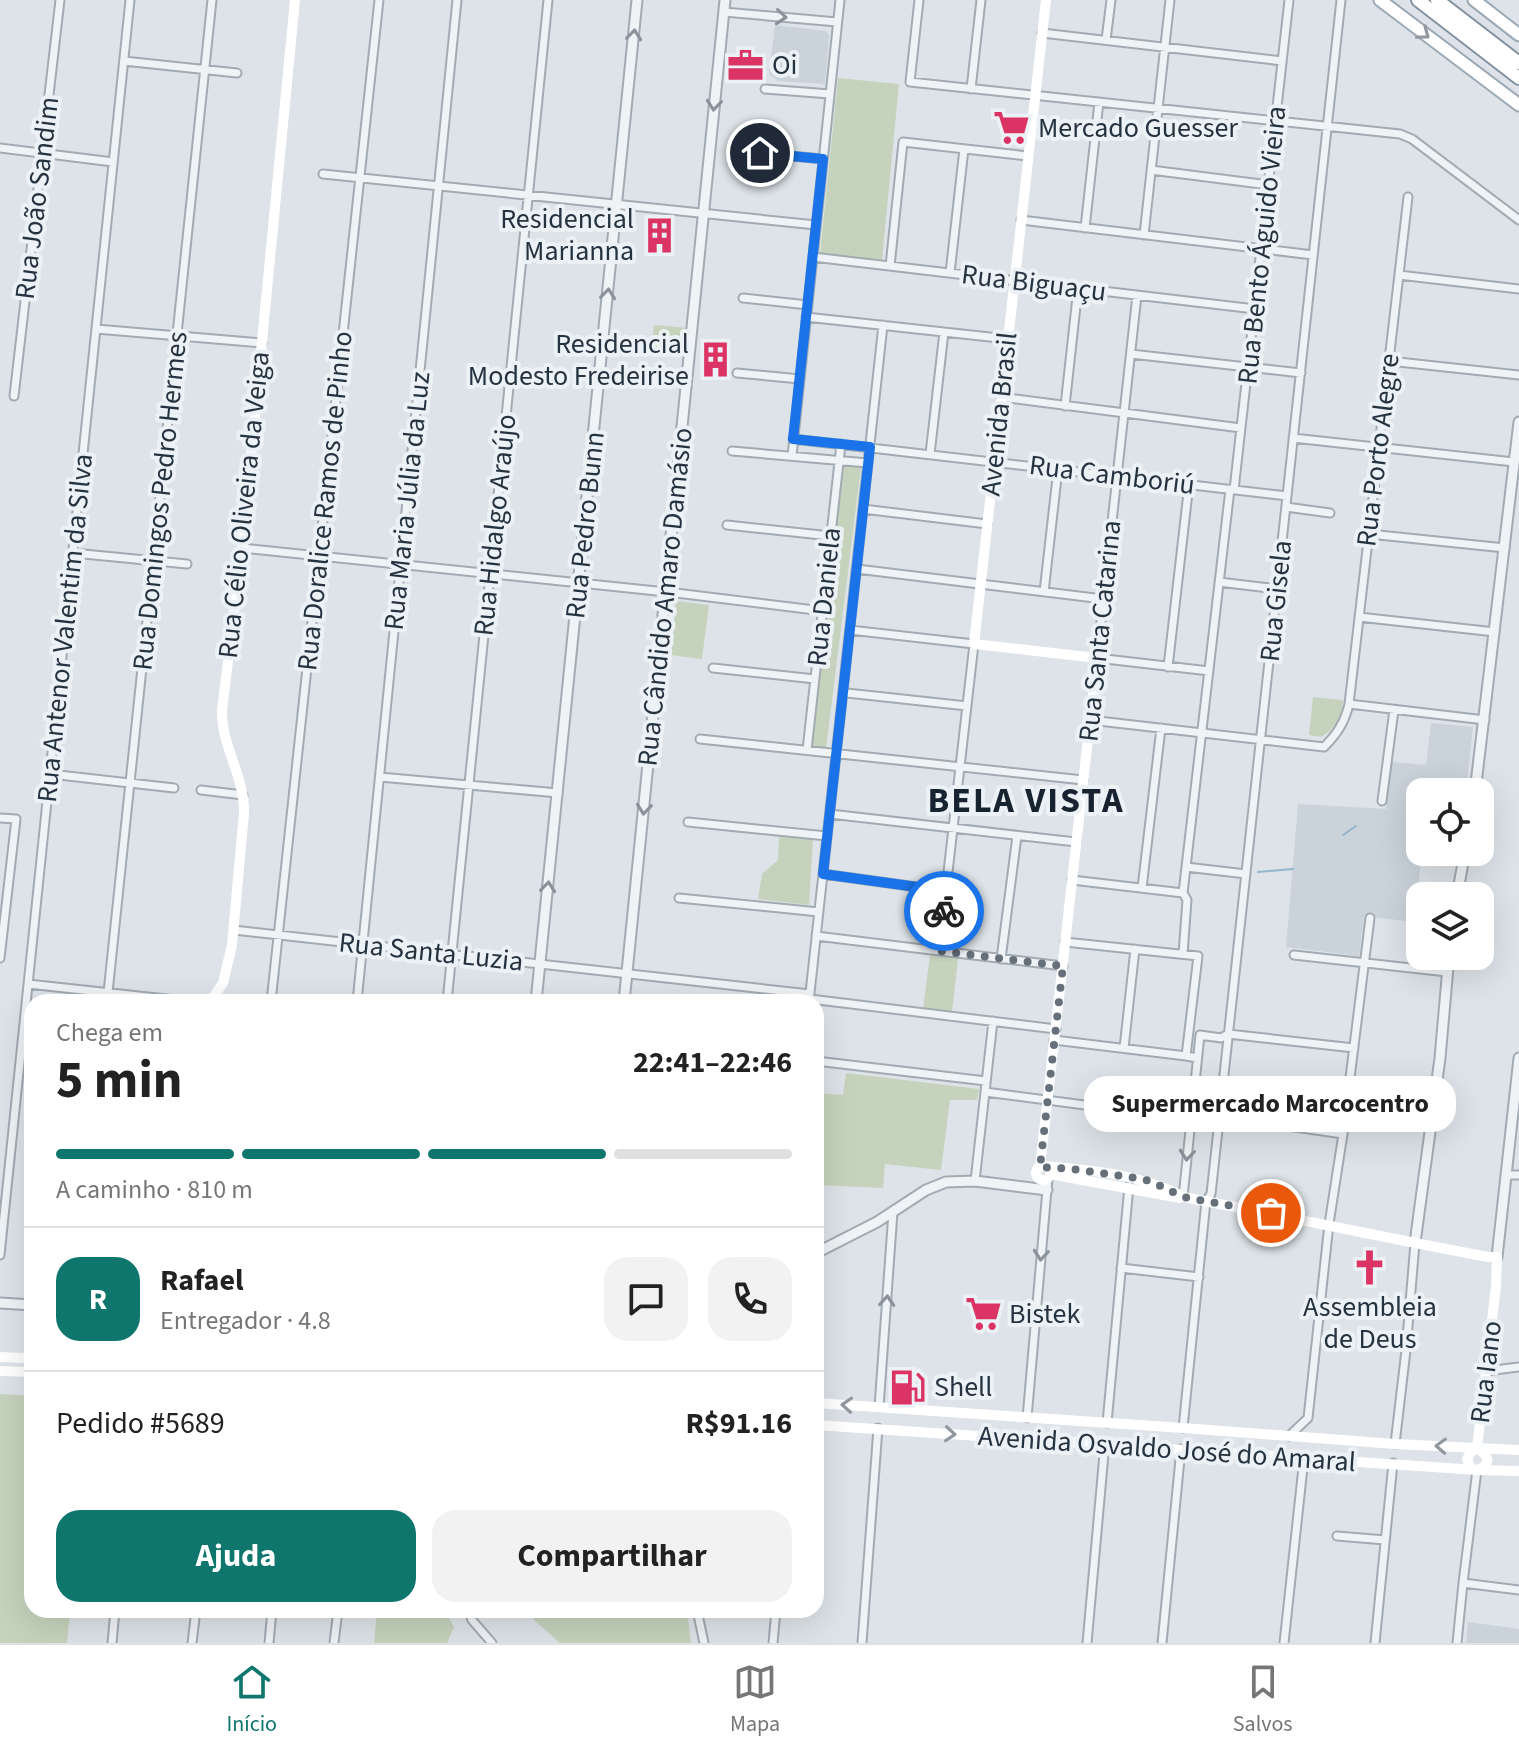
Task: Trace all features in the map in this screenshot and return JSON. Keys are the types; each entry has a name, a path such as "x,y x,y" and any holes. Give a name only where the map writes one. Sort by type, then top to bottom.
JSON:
{"highway":[{"path":"1418,0 1519,78"},
{"path":"1437,0 1519,63"}],"main road":[{"name":"Rua Célio Oliveira da Veiga","path":"215,994 227,971 234,930 244,813 243,795 222,719 242,548 295,0"},
{"name":"Avenida Brasil","path":"974,644 1046,0"},
{"path":"1380,0 1519,105"},
{"path":"1474,0 1519,35"},
{"path":"974,644 1097,658"},
{"name":"Rua Santa Catarina","path":"1044,1172 1048,1100 1097,658"},
{"path":"1044,1172 1129,1183 1180,1198 1497,1257"},
{"name":"Rua Iano","path":"1477,1470 1487,1460 1485,1453 1477,1448 1497,1257"},
{"path":"0,1355 24,1355"},
{"path":"0,1371 24,1372"},
{"name":"Avenida Osvaldo José do Amaral","path":"824,1404 1519,1450"},
{"path":"1062,1442 1072,1430 1064,1421"},
{"name":"Avenida Osvaldo José do Amaral","path":"824,1425 1519,1471"}],"street":[{"name":"Rua João Sandim","path":"14,396 60,0"},
{"name":"Rua Antenor Valentim da Silva","path":"27,994 130,0"},
{"name":"Rua Domingos Pedro Hermes","path":"108,994 212,0"},
{"name":"Rua Doralice Ramos de Pinho","path":"272,994 379,0"},
{"name":"Rua Maria Júlia da Luz","path":"358,994 457,0"},
{"name":"Rua Hidalgo Araújo","path":"448,994 548,0"},
{"name":"Rua Pedro Bunn","path":"537,994 637,0"},
{"name":"Rua Cândido Amaro Damásio","path":"625,994 725,0"},
{"path":"792,456 840,0"},
{"path":"919,0 910,82 1387,131 1412,139 1519,220"},
{"path":"971,89 981,0"},
{"path":"1106,40 1111,0"},
{"path":"1144,235 1170,0"},
{"name":"Rua Bento Águido Vieira","path":"1183,954 1187,900 1183,893 1219,582 1241,428 1289,0"},
{"name":"Rua Gisela","path":"1183,1428 1341,0"},
{"path":"724,12 837,22"},
{"path":"1042,33 1282,61"},
{"path":"124,61 237,73"},
{"path":"765,89 830,94"},
{"path":"1085,228 1099,102"},
{"path":"890,266 903,142 1028,156"},
{"path":"0,148 113,162"},
{"path":"950,273 964,149"},
{"path":"760,153 823,159"},
{"path":"1151,170 1269,185"},
{"path":"323,174 816,225"},
{"name":"Rua Porto Alegre","path":"1349,704 1408,197"},
{"path":"1021,220 1313,255"},
{"name":"Rua Biguaçu","path":"813,257 1255,309"},
{"path":"1399,275 1519,289"},
{"path":"1065,406 1078,288"},
{"name":"Rua Santa Catarina","path":"1097,658 1137,295"},
{"path":"743,298 808,305"},
{"path":"806,317 1008,339"},
{"path":"810,994 883,325"},
{"path":"96,329 262,343"},
{"path":"930,454 944,332"},
{"path":"1131,354 1301,373"},
{"path":"1389,361 1519,375"},
{"path":"737,373 800,379"},
{"path":"1001,397 1241,428"},
{"path":"1477,778 1519,422"},
{"path":"1293,438 1514,462"},
{"name":"Rua Camboriú","path":"793,439 1287,496"},
{"name":"Rua Daniela","path":"807,750 841,444"},
{"path":"732,451 868,463"},
{"path":"1044,592 1058,469"},
{"path":"1168,667 1189,484"},
{"path":"1286,507 1330,513"},
{"path":"863,509 987,524"},
{"path":"727,525 831,536"},
{"path":"1369,534 1505,548"},
{"path":"242,548 823,611"},
{"path":"73,553 187,564"},
{"path":"857,569 1103,599"},
{"path":"1219,582 1277,589"},
{"path":"1359,617 1495,632"},
{"path":"850,630 974,644"},
{"name":"Avenida Brasil","path":"939,951 974,644"},
{"path":"1097,658 1209,671"},
{"path":"713,668 815,679"},
{"path":"843,690 847,693 967,706"},
{"path":"1090,720 1324,747 1343,723 1349,704 1485,720"},
{"path":"1382,801 1394,710"},
{"path":"1142,888 1161,728"},
{"path":"700,739 1083,780"},
{"path":"50,774 174,788"},
{"path":"380,777 558,793"},
{"path":"201,790 243,795"},
{"path":"830,814 1076,842"},
{"path":"0,818 16,819 0,957"},
{"path":"688,822 827,836"},
{"path":"1001,959 1017,836"},
{"path":"1186,867 1246,874"},
{"path":"823,874 946,891"},
{"path":"1072,880 1183,893"},
{"path":"679,898 819,912"},
{"path":"1289,1436 1308,1418 1329,1224 1370,918"},
{"name":"Rua Santa Luzia","path":"234,930 780,994"},
{"path":"816,936 1063,966"},
{"path":"1065,942 1198,956 1186,1056"},
{"path":"1124,1048 1135,949"},
{"path":"1294,955 1447,972 1440,1058 1415,1243 1395,1444"},
{"path":"28,984 90,994"},
{"name":"Rua Santa Luzia","path":"824,1000 993,1021 1124,1048 1197,1058"},
{"path":"975,1181 993,1021"},
{"name":"Rua Antenor Valentim da Silva","path":"0,1255 24,1023"},
{"path":"1183,1197 1200,1035 1221,1038 1228,1034 1354,1048"},
{"name":"Rua Iano","path":"1497,1257 1516,1110 1519,1058"},
{"path":"824,1062 986,1081"},
{"path":"985,1092 1191,1119"},
{"path":"1267,1123 1343,1134"},
{"path":"1027,1187 1044,1172"},
{"name":"Rua Santa Catarina","path":"1027,1418 1047,1190 1044,1172"},
{"path":"1506,1175 1519,1175"},
{"path":"824,1249 859,1232 935,1185 975,1181 1047,1190"},
{"path":"1107,1423 1129,1183"},
{"path":"879,1407 893,1212"},
{"path":"1121,1268 1199,1277"},
{"path":"0,1303 24,1304"},
{"path":"1486,1371 1519,1367"},
{"path":"862,1643 878,1428"},
{"path":"1087,1643 1105,1443"},
{"path":"1162,1643 1181,1449"},
{"path":"1284,1643 1304,1458"},
{"path":"1375,1643 1393,1463"},
{"path":"1457,1643 1477,1470"},
{"path":"1337,1536 1385,1540"},
{"path":"1463,1583 1519,1590"},
{"path":"112,1643 114,1618"},
{"path":"192,1643 195,1618"},
{"path":"269,1643 271,1618"},
{"path":"334,1643 337,1618"},
{"path":"471,1618 492,1643"},
{"path":"699,1618 704,1643"},
{"path":"773,1643 775,1618"}],"shaded area":[{"path":"775,25 826,31 829,35 825,84 778,81 769,74"},
{"path":"1431,723 1473,727 1468,778 1406,778 1406,866 1420,866 1419,882 1406,882 1406,921 1364,916 1359,956 1286,947 1298,804 1386,809 1392,762 1426,765"},
{"path":"1468,1622 1519,1629 1519,1643 1466,1643"}],"green space":[{"path":"838,78 899,84 882,260 820,254"},
{"path":"654,325 689,328 687,357 651,353"},
{"path":"843,465 861,467 826,749 812,748"},
{"path":"676,601 709,605 702,659 671,655"},
{"path":"1313,697 1343,700 1338,722 1321,737 1309,735"},
{"path":"779,837 813,839 809,905 758,899 762,874 778,860"},
{"path":"930,955 958,959 952,1012 923,1009"},
{"path":"846,1073 979,1089 977,1100 950,1100 941,1170 885,1164 883,1188 824,1185 824,1094 843,1095"},
{"path":"0,1394 24,1396 24,1618 69,1618 67,1643 0,1643"},
{"path":"376,1618 449,1618 454,1627 447,1643 374,1643"},
{"path":"688,1618 691,1643 560,1643 534,1620"}],"waterway":[{"path":"1343,835 1356,826"},
{"path":"1258,872 1293,869"}],"way so far":[{"path":"944,911 939,951 1063,966 1040,1167 1130,1177 1150,1181 1183,1197 1271,1213"}],"place":[{"name":"Oi","path":"746,65"},
{"name":"Mercado Guesser","path":"1012,128"},
{"name":"Residencial Marianna","path":"660,235"},
{"name":"Residencial Modesto Fredeirise","path":"715,360"},
{"name":"Supermercado Marcocentro","path":"1271,1213"},
{"name":"Assembleia de Deus","path":"1370,1267"},
{"name":"Bistek","path":"983,1314"},
{"name":"Shell","path":"908,1387"}],"district":[{"name":"BELA VISTA","path":"1026,800"}],"route":[{"path":"760,153 823,159 793,439 870,447 823,874 946,891 944,911"}]}
